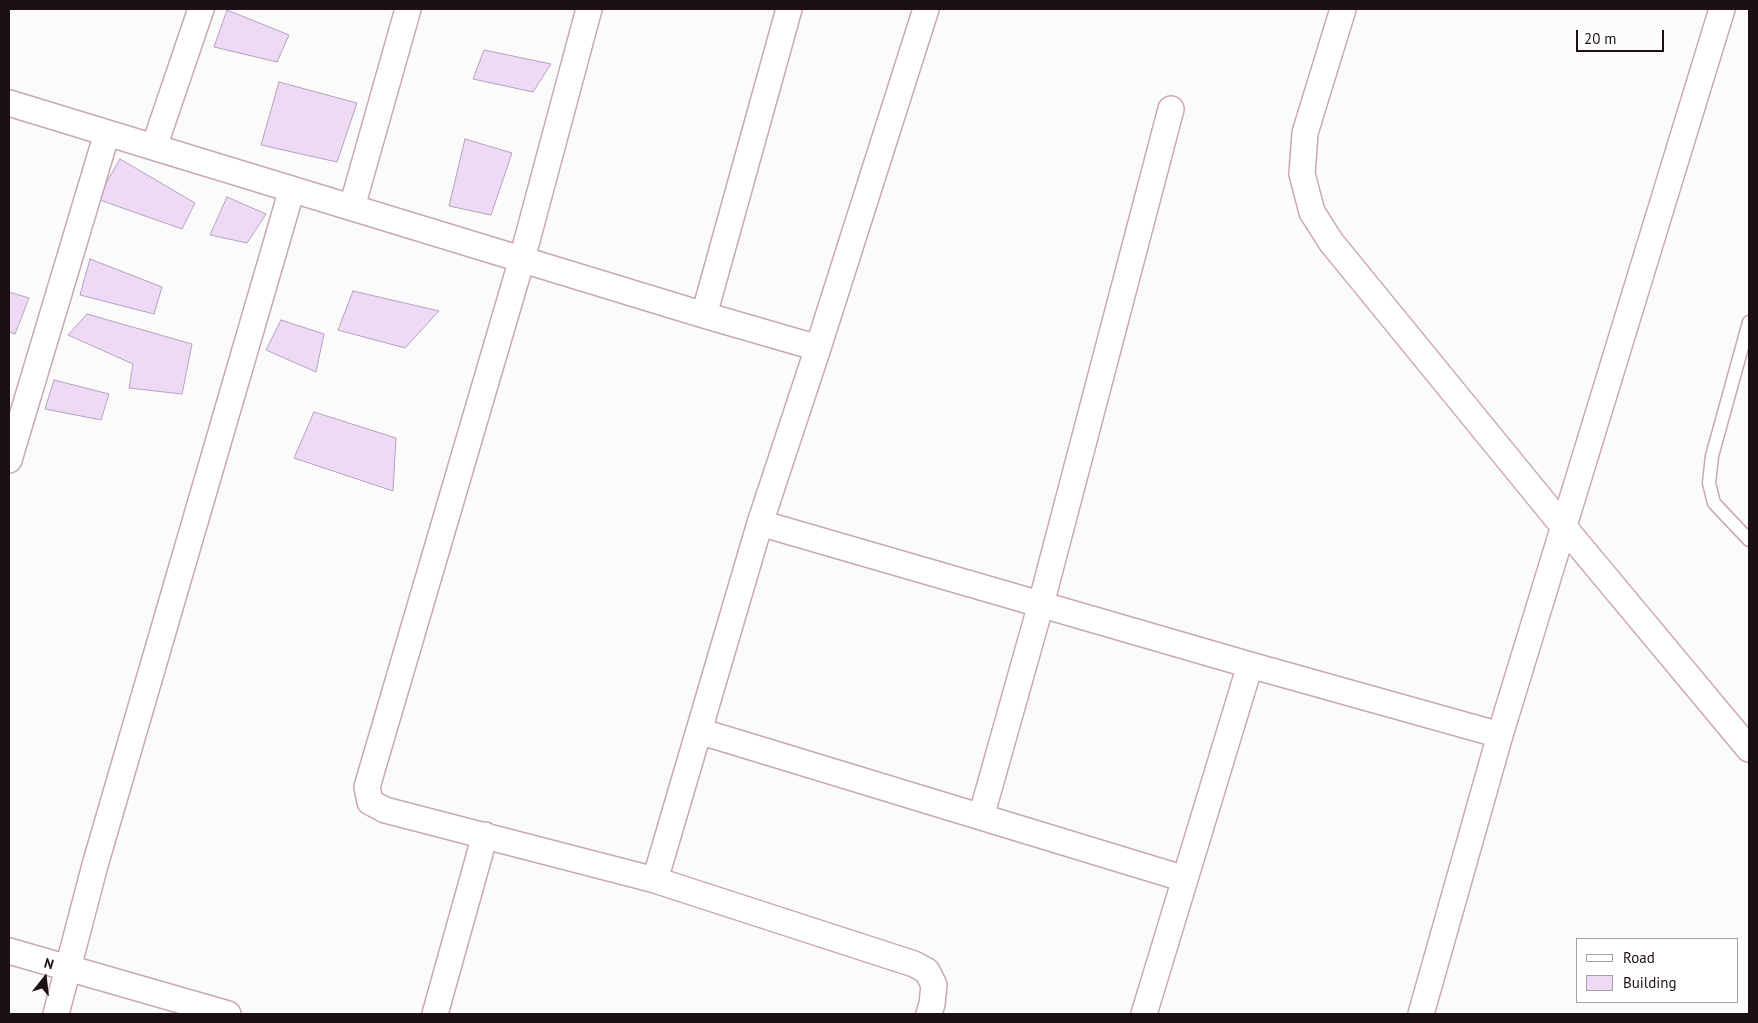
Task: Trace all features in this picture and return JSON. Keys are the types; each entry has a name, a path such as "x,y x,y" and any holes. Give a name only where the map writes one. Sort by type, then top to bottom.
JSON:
{"street":[{"path":"154,147 201,9"},
{"path":"352,208 408,9"},
{"path":"589,9 522,259 367,787 370,802 385,810 655,880 914,964 927,971 934,985 929,1014"},
{"path":"704,315 789,9"},
{"path":"655,880 760,523 926,9"},
{"path":"1343,9 1305,133 1302,174 1312,212 1331,242 1563,526 1749,748"},
{"path":"1421,1014 1500,735 1722,9"},
{"path":"9,104 818,348"},
{"path":"981,817 1041,604 1171,109"},
{"path":"9,460 107,132"},
{"path":"56,1014 95,865 292,189"},
{"path":"760,523 1250,665 1500,735"},
{"path":"1144,1014 1250,665"},
{"path":"699,731 1185,879"},
{"path":"435,1014 485,835"},
{"path":"9,951 228,1014"}],"lane":[{"path":"1749,322 1712,456 1709,483 1714,503 1749,540"}],"building":[{"path":"227,10 289,35 277,62 214,47"},
{"path":"484,50 551,64 533,92 473,79"},
{"path":"279,82 357,103 337,162 261,145"},
{"path":"465,139 512,153 491,215 449,206"},
{"path":"120,159 195,203 182,229 97,199"},
{"path":"227,197 266,214 247,243 210,235"},
{"path":"90,259 162,287 154,314 80,295"},
{"path":"353,291 439,311 405,348 338,330"},
{"path":"9,292 29,298 15,334 9,332"},
{"path":"87,314 192,344 182,394 129,388 133,364 68,335"},
{"path":"281,320 324,334 316,372 266,350"},
{"path":"54,380 109,394 101,420 45,409"},
{"path":"314,412 396,438 393,491 294,458"}]}
